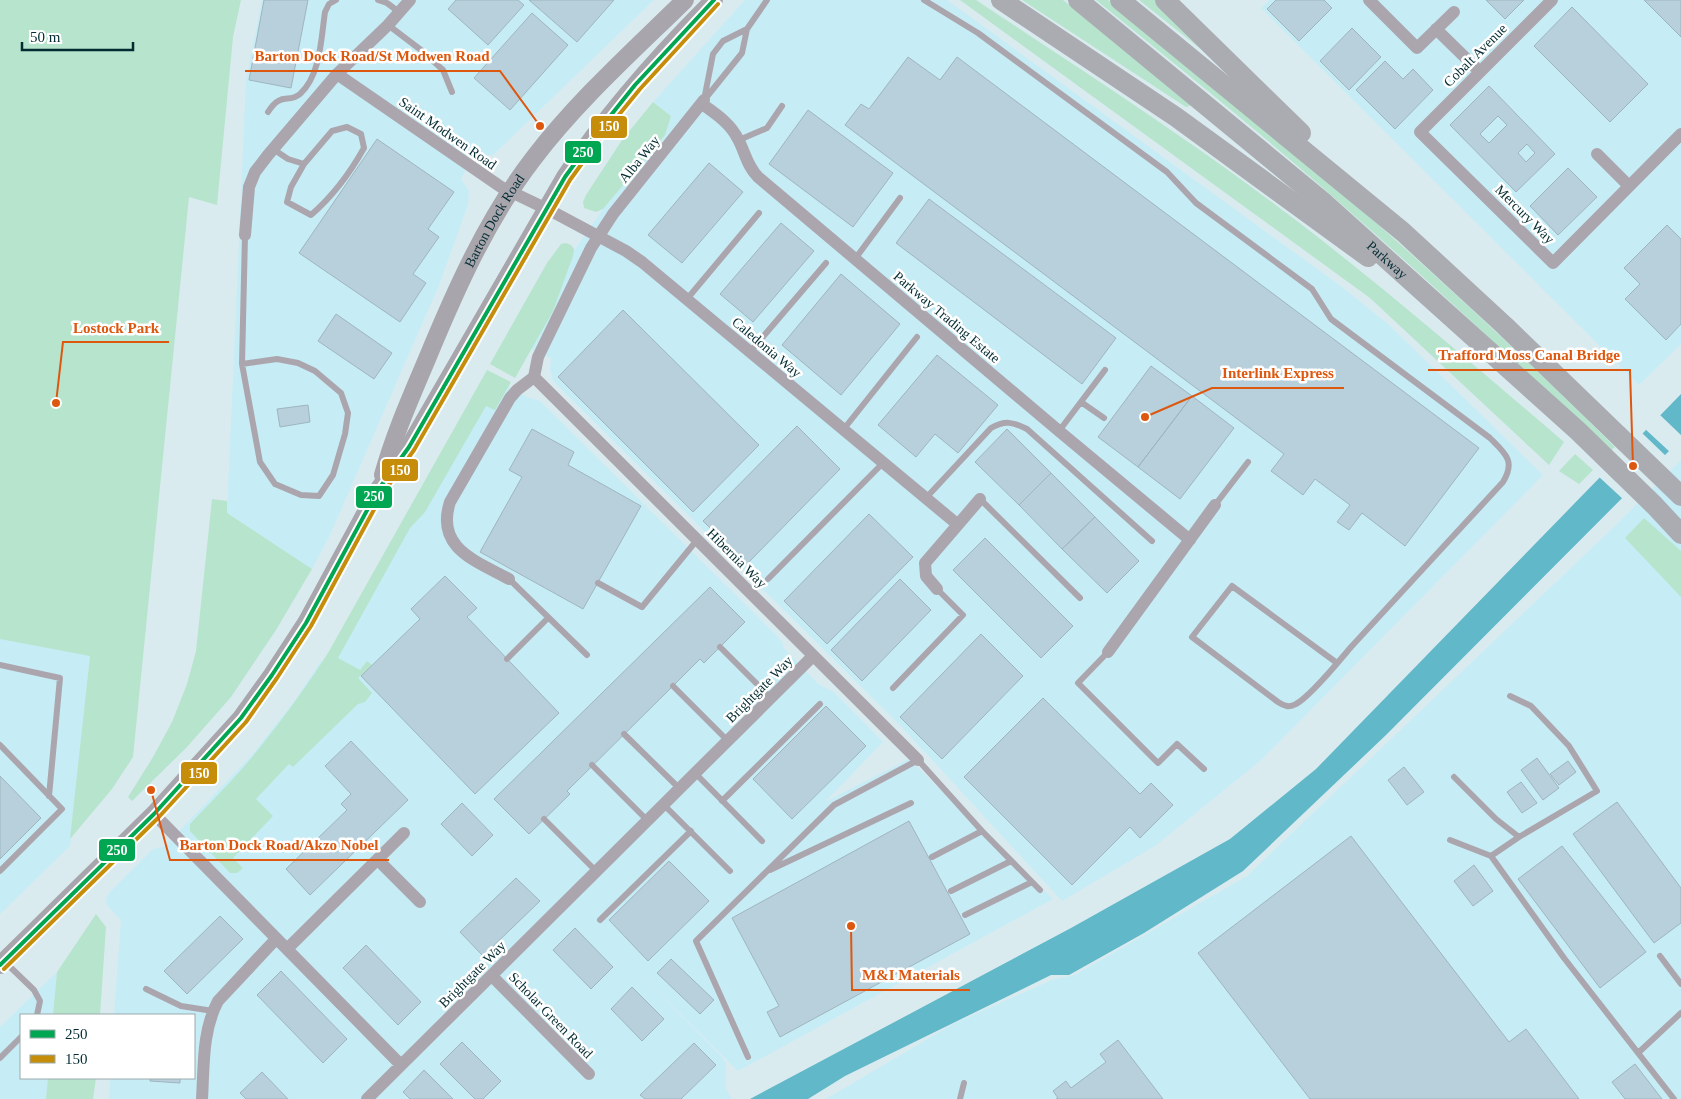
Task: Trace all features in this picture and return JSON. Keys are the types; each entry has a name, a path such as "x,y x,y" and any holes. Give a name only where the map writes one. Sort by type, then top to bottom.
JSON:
{"highway":[{"path":"1001,0 1176,117 1464,328"},
{"name":"Parkway","path":"1078,0 1322,201 1588,440 1681,534"},
{"path":"1120,0 1403,232"},
{"path":"1165,0 1403,232 1512,333 1677,492"}],"main road":[{"name":"Barton Dock Road","path":"378,490 393,441 445,314 465,271 509,192 555,132 685,0"},
{"name":"Barton Dock Road","path":"2,963 154,814 241,718 311,615 378,490 409,447 546,209 585,147 640,77 714,0"}],"street":[{"path":"244,235 249,187 255,172 337,74 388,25 410,0"},
{"path":"1369,0 1416,48 1454,12"},
{"name":"Cobalt Avenue","path":"1420,132 1552,0"},
{"path":"1436,29 1480,72"},
{"name":"Saint Modwen Road","path":"337,74 501,188 546,209"},
{"name":"Parkway Trading Estate","path":"703,102 726,122 739,140 749,165 758,177 1190,540"},
{"name":"Alba Way","path":"598,237 613,214 703,102"},
{"name":"Mercury Way","path":"1420,132 1553,263 1681,134"},
{"path":"1597,154 1629,186"},
{"name":"Caledonia Way","path":"546,209 634,256 956,524"},
{"path":"509,580 458,549 451,540 446,514 456,491 502,410 517,390 534,377 538,356 598,237"},
{"name":"Hibernia Way","path":"534,377 918,760"},
{"path":"937,589 926,576 925,563 956,524 980,499"},
{"path":"1108,652 1215,505"},
{"name":"Brightgate Way","path":"367,1099 813,656"},
{"path":"154,814 401,1065"},
{"path":"287,949 404,833"},
{"path":"378,860 420,902"},
{"path":"202,1099 206,1038 212,1011 222,996 276,939"},
{"name":"Scholar Green Road","path":"492,976 589,1074"}],"lane":[{"path":"268,112 273,103 278,100 299,95 310,81 316,69 325,12 329,4 336,0"},
{"path":"378,0 387,3 399,12"},
{"path":"703,102 742,53 747,29 767,0"},
{"path":"924,0 978,34 1167,172 1196,203 1312,289 1332,319 1490,438 1504,451 1509,467 1508,474 1503,482 1310,693 1296,704 1289,706 1278,702 1192,637 1232,586 1337,663"},
{"path":"388,25 421,50 443,70 452,92"},
{"path":"703,102 713,54 724,41 747,29"},
{"path":"739,140 767,128 782,106"},
{"path":"347,127 361,134 364,148 354,165 326,202 311,215 287,202 291,186 304,164 332,131 347,127"},
{"path":"273,149 288,159 304,164"},
{"path":"855,259 900,198"},
{"path":"687,299 759,213"},
{"path":"242,364 277,359 298,363 315,371 341,393 348,412 344,434 333,475 318,496 301,495 275,484 260,462 242,364 244,235"},
{"path":"750,352 826,262"},
{"path":"843,430 917,337"},
{"path":"1059,431 1105,370"},
{"path":"1081,402 1104,418"},
{"path":"926,499 991,428 1000,423 1008,422 1017,424 1027,430 1152,541"},
{"path":"1215,505 1248,462"},
{"path":"768,579 883,463"},
{"path":"980,499 1080,598"},
{"path":"598,583 642,607 697,540"},
{"path":"509,580 587,655"},
{"path":"892,688 963,615 937,589"},
{"path":"507,659 548,618"},
{"path":"720,647 771,698"},
{"path":"1108,652 1078,683 1158,763 1177,744 1204,769"},
{"path":"0,665 60,678 50,796"},
{"path":"673,686 728,741"},
{"path":"1491,856 1519,837 1597,791 1569,746 1531,706 1510,696"},
{"path":"722,801 820,704"},
{"path":"624,734 680,789"},
{"path":"0,745 62,809 0,871"},
{"path":"748,1057 696,941 834,805 918,760 982,831 1040,890"},
{"path":"592,765 648,820"},
{"path":"695,773 762,841"},
{"path":"1454,777 1496,818 1519,837"},
{"path":"765,873 911,803"},
{"path":"664,804 730,871"},
{"path":"544,819 597,872"},
{"path":"600,920 691,831"},
{"path":"932,857 982,831"},
{"path":"1450,840 1491,856 1564,958 1674,1099"},
{"path":"951,891 1011,860"},
{"path":"965,915 1032,882"},
{"path":"1660,956 1681,984"},
{"path":"2,963 34,990 40,1001 37,1014"},
{"path":"146,989 181,1006 212,1011"},
{"path":"1638,1053 1681,1013"},
{"path":"0,1058 20,1039"},
{"path":"960,1099 964,1083"}],"shaded area":[{"path":"262,0 654,0 493,155 486,156 475,153 461,179 469,191 468,205 439,285 330,535 312,569 227,513 246,80"},
{"path":"745,0 947,0 1342,287 1388,324 1543,475 1260,761 1155,846 1062,901 900,725 553,381 550,370 551,358 529,348 573,252 603,209 665,135 671,116 653,102"},
{"path":"1270,0 1681,0 1681,344 1639,385 1261,8"},
{"path":"499,381 527,397 540,401 776,635 784,648 818,684 834,692 883,742 825,802 909,759 1053,899 738,1071 621,955 722,1057 726,1064 726,1089 732,1099 109,1099 110,1079 195,1079 195,1014 114,1014 121,920 106,904 107,895 153,849 164,847 252,755 295,700 321,661 329,666 410,523"},
{"path":"1681,460 1681,1099 826,1099 953,1024 1052,980 1075,975 1247,876 1616,525"},
{"path":"0,639 90,655 70,846 0,914"},
{"path":"57,972 53,1014 20,1014 20,1079 48,1079 46,1099 0,1099 0,1027"}],"green space":[{"path":"0,0 241,0 233,37 217,205 189,197 133,757 112,789 70,839 90,656 0,639"},
{"path":"960,0 976,0 1176,133 1328,245 1430,328 1564,442 1549,465 1370,298"},
{"path":"1022,0 1063,0 1189,101 1190,106 1186,107"},
{"path":"1096,0 1108,0 1236,104 1365,213 1450,289 1615,447 1609,452 1522,368 1306,173"},
{"path":"1139,0 1157,0 1207,54"},
{"path":"653,102 671,116 665,135 603,209 596,212 584,208 583,202 586,195 622,140"},
{"path":"566,243 574,249 573,256 553,311 515,378 490,364 547,263 561,244"},
{"path":"487,370 511,382 495,410 486,406 425,512 410,528 338,658 360,670 367,661 372,665 358,678 372,693 365,702 358,704 293,767 289,764 256,799 273,816 233,858 243,868 237,873 230,873 190,831 190,824 253,756 292,706 328,653"},
{"path":"1575,454 1593,470 1579,484 1559,471"},
{"path":"212,499 227,501 227,513 312,569 276,630 231,697 187,747 132,801 128,797 172,722 187,684 196,651"},
{"path":"1644,518 1681,551 1681,597 1625,538"},
{"path":"96,914 106,927 100,1014 53,1014 57,972"},
{"path":"48,1079 96,1079 93,1099 46,1099"}],"water":[{"path":"1681,394 1681,439 1386,735 1243,871 1144,933 1069,975 1051,975 845,1076 808,1099 750,1099 1071,928 1230,839 1316,769"}],"pier":[{"path":"1659,414 1681,435 1681,443 1671,453 1644,428"},
{"path":"1641,432 1667,457 1624,500 1598,476"}],"building":[{"path":"264,0 308,0 291,88 249,80"},
{"path":"456,0 518,0 524,5 488,45 448,9"},
{"path":"529,0 614,0 577,42"},
{"path":"1276,0 1324,0 1332,8 1299,41 1267,9"},
{"path":"1486,0 1524,0 1505,19"},
{"path":"1644,0 1681,0 1681,37"},
{"path":"1572,7 1648,84 1610,122 1534,46"},
{"path":"532,13 568,45 510,110 474,78"},
{"path":"1352,28 1381,57 1349,90 1320,61"},
{"path":"908,57 940,80 957,57 1479,448 1405,546 1362,513 1349,530 1337,522 1350,505 1315,479 1303,495 1271,471 1284,454 845,125 861,104 869,109"},
{"path":"1385,61 1403,79 1413,69 1433,90 1395,129 1356,90"},
{"path":"1489,86 1555,154 1516,192 1450,125","holes":["1498,116 1507,125 1489,143 1480,134","1527,144 1535,153 1526,162 1518,153"]},
{"path":"808,110 893,173 853,227 769,164"},
{"path":"377,139 454,192 428,229 439,237 413,274 426,283 400,322 299,253"},
{"path":"709,163 743,192 682,263 648,235"},
{"path":"1568,168 1597,197 1558,235 1530,206"},
{"path":"929,199 1116,338 1082,384 896,243"},
{"path":"781,223 814,251 753,322 720,294"},
{"path":"1667,225 1681,239 1681,324 1666,340 1625,299 1640,284 1624,268"},
{"path":"841,274 900,324 841,395 782,345"},
{"path":"623,310 759,445 693,512 558,377"},
{"path":"336,314 392,353 374,379 318,341"},
{"path":"937,355 998,405 958,453 935,434 916,457 878,425"},
{"path":"1151,366 1192,396 1138,467 1098,437"},
{"path":"1192,396 1234,428 1180,499 1138,467"},
{"path":"308,405 310,422 280,427 277,409"},
{"path":"797,426 840,469 747,564 703,521"},
{"path":"532,429 574,452 568,465 641,506 583,609 480,552 522,477 509,470"},
{"path":"1007,429 1051,473 1019,505 975,462"},
{"path":"1051,473 1095,517 1062,549 1019,505"},
{"path":"869,514 913,557 827,644 784,601"},
{"path":"1095,517 1139,561 1107,593 1062,549"},
{"path":"985,538 1073,626 1041,658 953,570"},
{"path":"445,576 477,608 467,617 559,713 475,794 361,676 420,619 411,609"},
{"path":"900,579 931,610 862,681 831,650"},
{"path":"710,587 745,622 704,663 700,659 567,791 570,794 529,834 494,799"},
{"path":"981,634 1023,676 942,759 900,717"},
{"path":"1043,698 1140,794 1151,783 1173,805 1140,838 1130,827 1072,885 964,777"},
{"path":"826,706 866,746 792,819 753,779"},
{"path":"351,741 408,800 310,895 286,869 347,810 341,804 351,794 325,766"},
{"path":"1537,758 1559,788 1543,800 1521,770"},
{"path":"1568,761 1576,772 1559,785 1550,774"},
{"path":"1404,767 1424,792 1407,805 1388,780"},
{"path":"0,776 41,818 0,859"},
{"path":"1521,782 1537,803 1522,813 1507,792"},
{"path":"1617,802 1681,888 1681,923 1654,943 1573,834"},
{"path":"462,803 493,835 472,856 441,824"},
{"path":"909,821 970,934 780,1037 767,1012 779,1006 732,918"},
{"path":"1351,836 1509,1042 1526,1029 1579,1099 1310,1099 1198,953"},
{"path":"1562,846 1646,952 1600,988 1518,879"},
{"path":"669,861 709,901 648,961 609,920"},
{"path":"1474,865 1493,891 1473,906 1454,881"},
{"path":"516,878 540,901 483,956 460,932"},
{"path":"220,916 243,939 187,994 164,971"},
{"path":"575,928 613,967 591,989 553,950"},
{"path":"366,945 421,1002 398,1025 343,968"},
{"path":"671,959 714,1000 700,1014 657,973"},
{"path":"281,971 347,1039 323,1063 257,995"},
{"path":"632,987 664,1019 642,1041 611,1009"},
{"path":"1118,1040 1163,1099 1056,1099 1058,1098 1053,1091 1066,1081 1071,1088 1106,1062 1100,1054"},
{"path":"462,1042 501,1081 483,1099 475,1099 440,1064"},
{"path":"694,1043 716,1065 681,1099 645,1099 640,1095"},
{"path":"1635,1064 1662,1099 1625,1099 1612,1082"},
{"path":"424,1070 453,1099 410,1099 403,1092"},
{"path":"262,1072 288,1099 246,1099 240,1093"},
{"path":"150,1079 180,1079 180,1083 150,1081"}],"transit line":[{"name":"250","path":"0,965 154,814 241,718 306,623 378,490 409,447 565,177 635,85 714,0"},
{"name":"150","path":"4,969 158,818 246,722 311,626 383,493 414,450 570,180 604,133 640,89 718,4"}],"place":[{"name":"Barton Dock Road/St Modwen Road","path":"540,126"},
{"name":"Lostock Park","path":"56,403"},
{"name":"Interlink Express","path":"1145,417"},
{"name":"Trafford Moss Canal Bridge","path":"1633,466"},
{"name":"Barton Dock Road/Akzo Nobel","path":"151,790"},
{"name":"M&I Materials","path":"851,926"}]}
